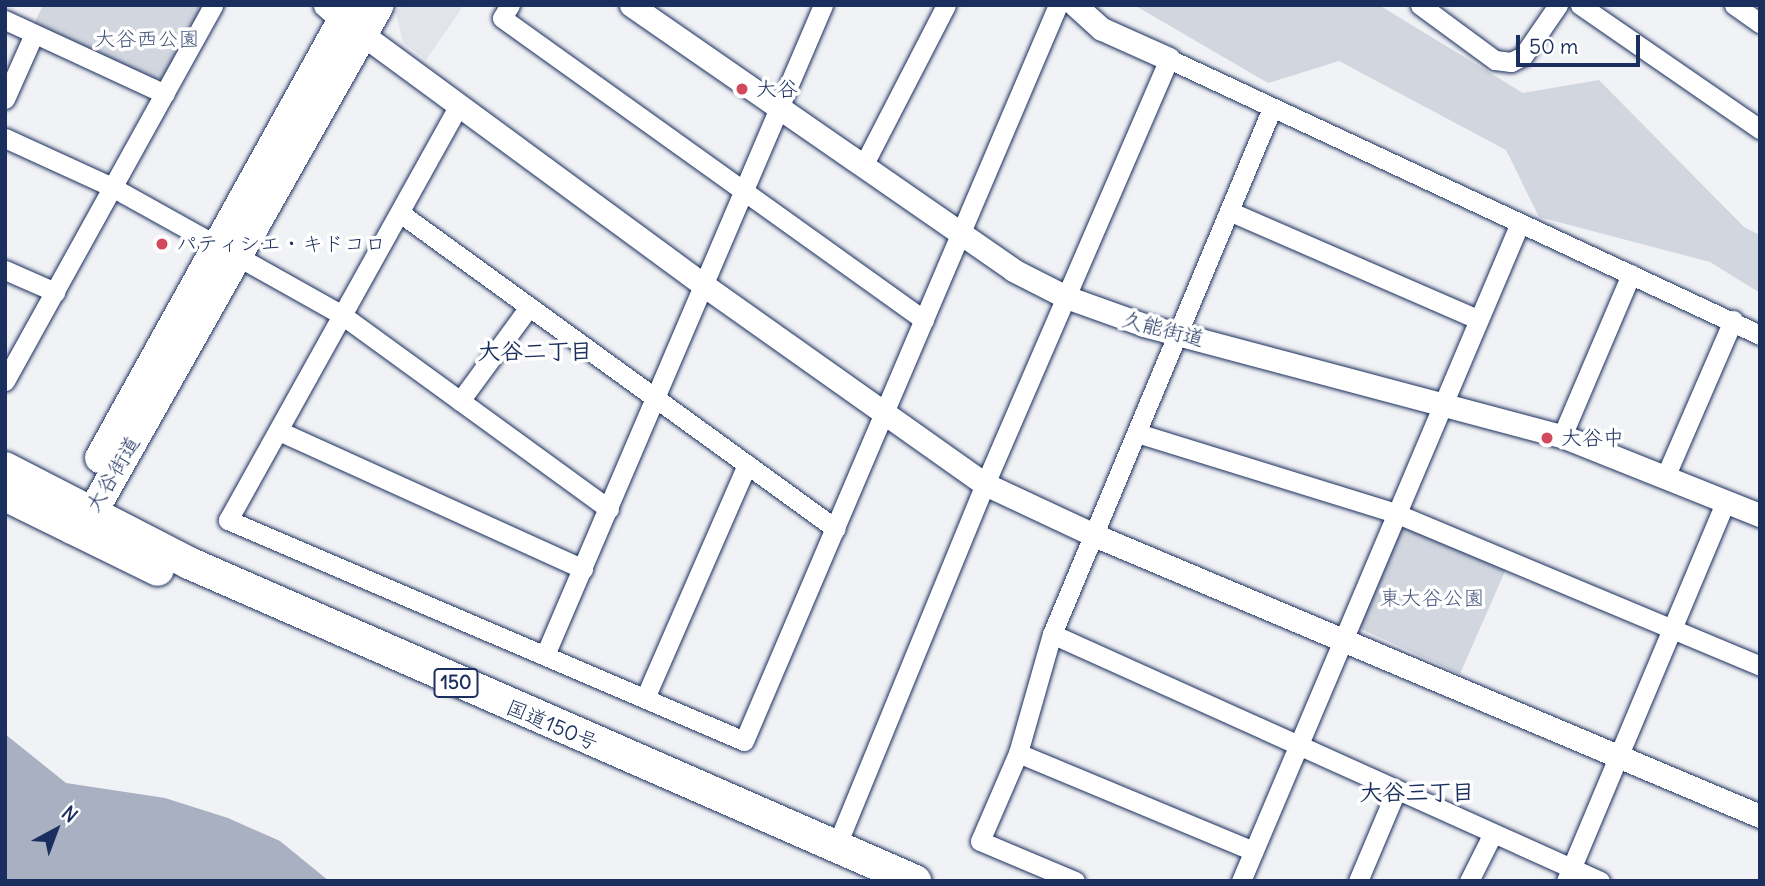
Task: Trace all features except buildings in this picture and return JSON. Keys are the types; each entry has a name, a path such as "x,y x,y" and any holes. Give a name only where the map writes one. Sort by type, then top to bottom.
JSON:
{"highway":[{"name":"国道150号","path":"5,468 79,515 241,610 582,761 868,881"},
{"name":"国道150号","path":"5,495 79,515 480,694 915,881"}],"main road":[{"name":"大谷街道","path":"79,515 228,251 345,16 379,5"}],"street":[{"path":"5,381 214,5"},
{"path":"510,5 502,18 924,320"},
{"name":"久能街道","path":"631,5 1013,270 1066,297 1178,333 1562,436 1666,475 1760,515"},
{"path":"863,166 946,5"},
{"path":"459,106 228,520 744,741 1058,5"},
{"path":"1075,5 1102,29 1519,225 1733,320 1760,335"},
{"path":"1420,5 1495,60 1511,62 1523,56 1558,5"},
{"path":"1580,5 1760,129"},
{"path":"1734,5 1760,23"},
{"path":"545,655 705,286 821,7"},
{"path":"345,16 459,106 705,286 985,484 1094,535 1760,816"},
{"path":"5,20 165,94"},
{"path":"5,99 34,34"},
{"path":"836,847 985,484 1169,59"},
{"path":"1075,881 980,841 1018,753 1052,634 1272,108"},
{"path":"5,138 112,187 342,315 610,509"},
{"path":"1229,211 1477,319"},
{"path":"400,213 836,529"},
{"path":"1241,881 1441,403 1519,225"},
{"path":"5,270 55,292"},
{"path":"1562,436 1631,274"},
{"path":"460,401 529,307"},
{"path":"1666,475 1733,320"},
{"path":"278,431 583,569"},
{"path":"1137,433 1395,513 1760,666"},
{"path":"645,698 747,464"},
{"path":"1569,876 1726,501"},
{"path":"1052,634 1492,835 1569,876 1600,881"},
{"path":"1018,753 1253,851"},
{"path":"1358,881 1396,791"},
{"path":"1469,881 1492,835"}],"shaded area":[{"path":"401,5 464,5 426,60 403,42 396,13"}],"green space":[{"name":"大谷西公園","path":"43,5 199,5 201,11 163,78 155,79 34,24"},
{"path":"1134,5 1379,5 1523,93 1599,80 1744,227 1760,235 1760,293 1710,262 1539,217 1506,150 1339,61 1268,83"},
{"name":"東大谷公園","path":"1405,526 1506,569 1460,674 1359,628 1399,530"}],"water":[{"path":"5,734 66,783 165,798 228,818 280,841 329,881 5,881"}],"place":[{"name":"大谷","path":"742,89"},
{"name":"パティシエ・キドコロ","path":"162,244"},
{"name":"大谷中","path":"1547,438"}],"district":[{"name":"大谷二丁目","path":"535,351"},
{"name":"大谷三丁目","path":"1417,792"}]}
